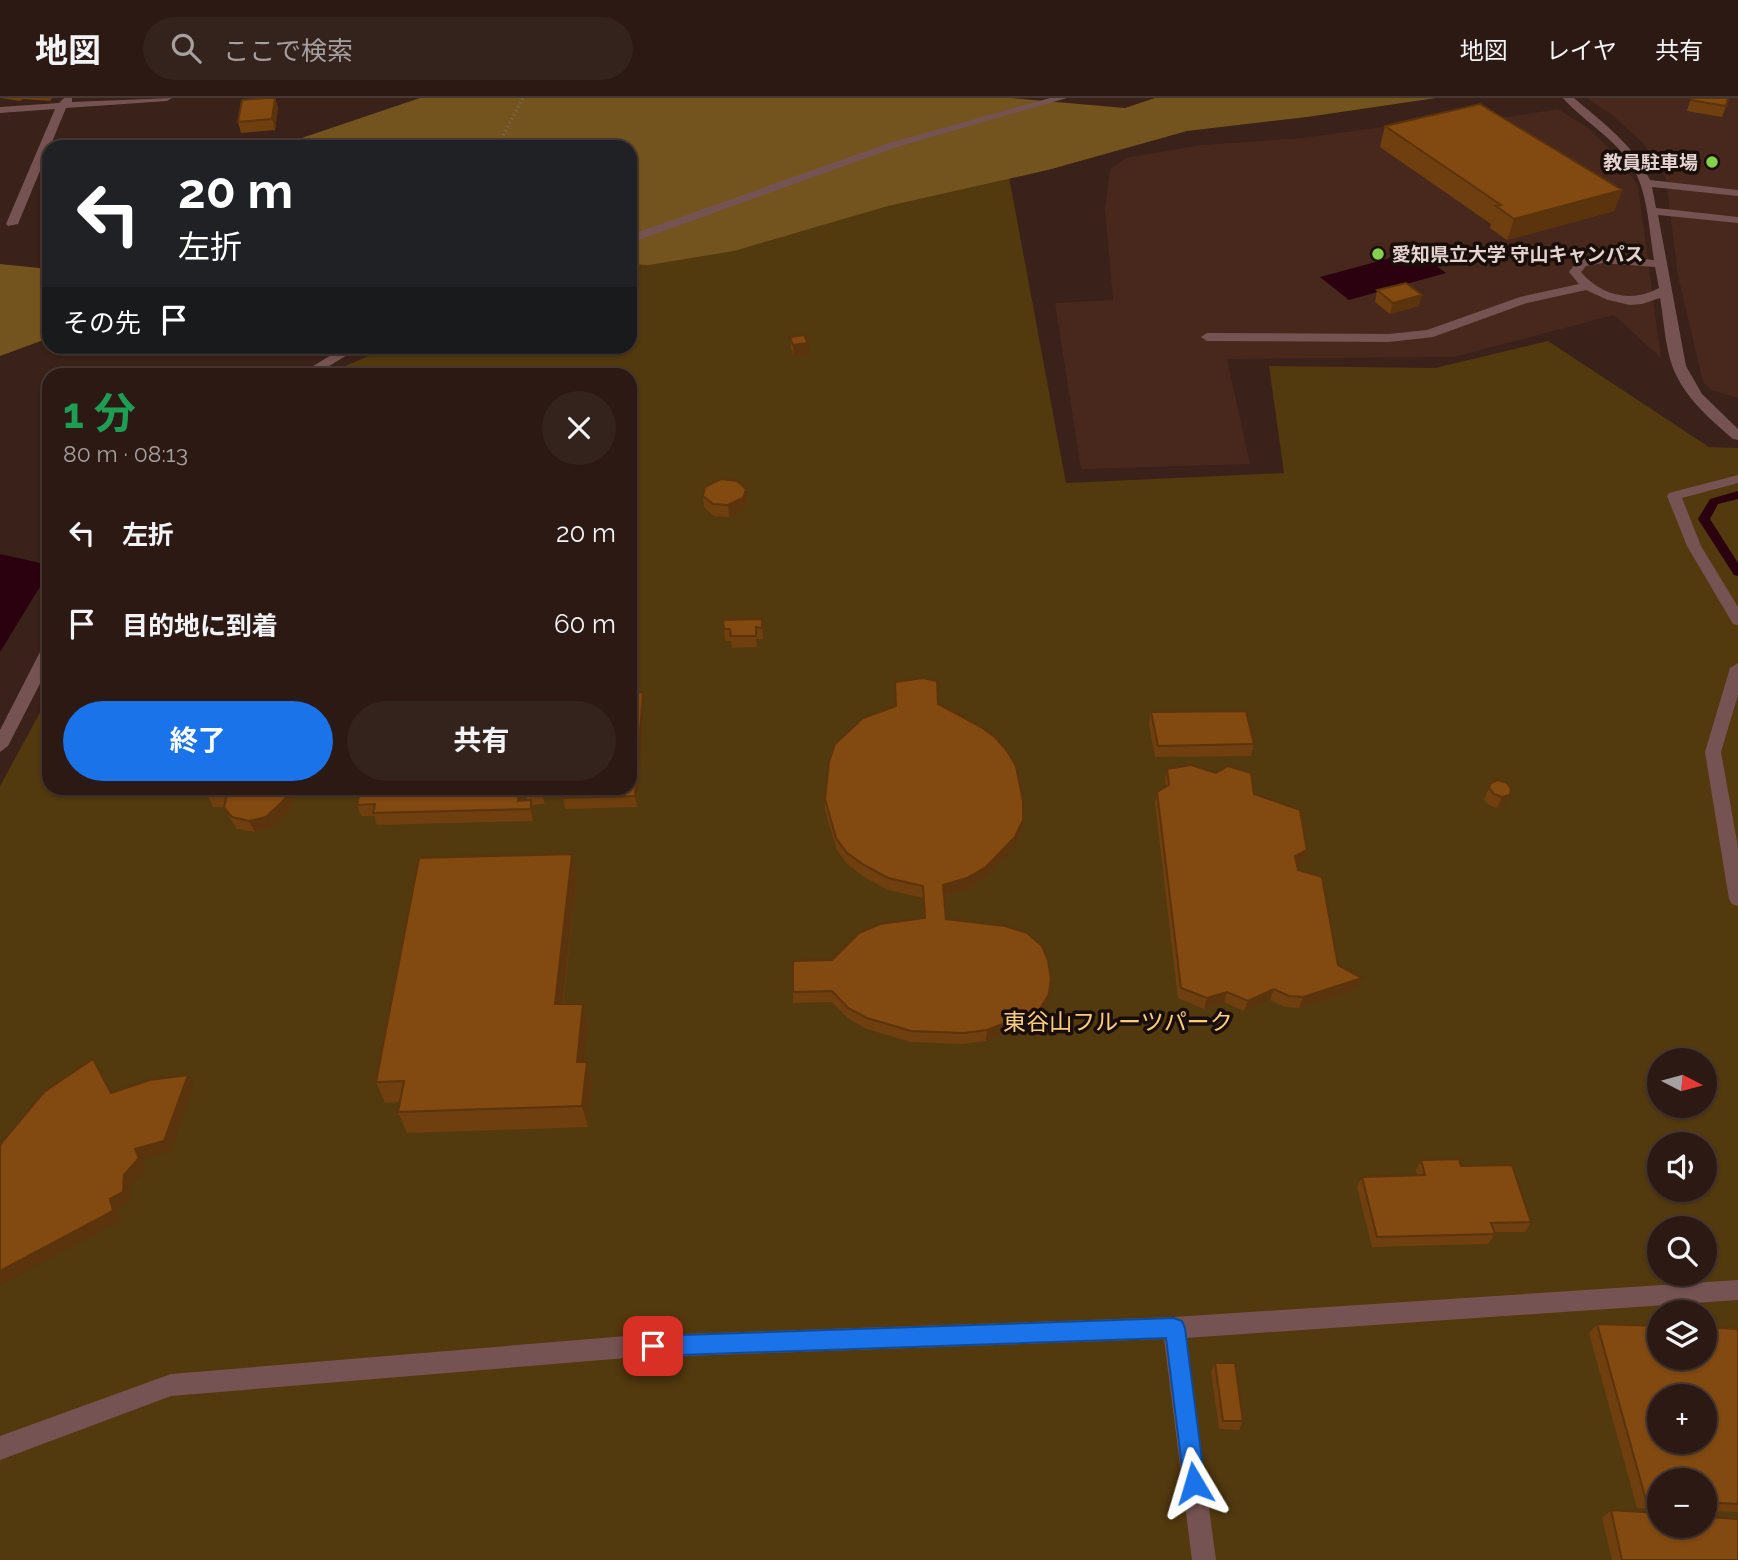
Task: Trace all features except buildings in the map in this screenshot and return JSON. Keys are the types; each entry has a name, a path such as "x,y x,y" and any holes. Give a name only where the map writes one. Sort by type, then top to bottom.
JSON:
{"street":[{"path":"0,110 66,102 167,98"},
{"path":"637,236 892,145 1062,98"},
{"path":"1568,98 1620,144 1637,164 1646,183 1652,211 1679,366 1689,389 1738,436"},
{"path":"47,140 66,102"},
{"path":"27,223 6,224 42,151"},
{"path":"1646,183 1738,193"},
{"path":"1652,211 1738,220"},
{"path":"1661,264 1603,259 1582,263 1575,272 1588,286 1615,298 1642,301 1665,290"},
{"path":"1207,337 1390,338 1429,334 1524,300 1588,286"},
{"path":"318,368 342,354"},
{"path":"1738,479 1674,496 1694,547 1738,620"},
{"path":"0,747 42,664"},
{"path":"1738,668 1713,752 1738,900"},
{"path":"0,1448 172,1385 626,1347 1174,1328 1738,1290"},
{"path":"1174,1328 1204,1560"}],"path":[{"path":"501,140 523,98"}],"shaded area":[{"path":"420,98 1011,98 1125,108 1155,98 1436,98 1187,131 1048,170 888,206 734,251 649,265 637,264 637,140 296,140"},
{"name":"愛知県立大学 守山キャンパス","path":"1587,98 1738,98 1738,398 1711,390 1703,382 1678,276 1666,179 1643,143 1612,115"},
{"name":"愛知県立大学 守山キャンパス","path":"1558,109 1590,129 1622,162 1638,186 1661,358 1614,315 1454,357 1227,359 1250,464 1081,469 1055,303 1113,300 1105,209 1110,169 1126,158 1202,145 1303,138 1389,126 1483,121"},
{"path":"1416,251 1446,273 1349,300 1320,277"},
{"path":"0,264 42,268 42,341 0,356"},
{"path":"0,554 42,563 42,583 0,652"}],"green space":[{"name":"東谷山フルーツパーク","path":"1001,134 1066,483 1284,473 1269,366 1435,368 1548,341 1709,447 1738,448 1738,1560 0,1560 0,786 42,709 42,795 637,795 637,368 341,368 373,354 637,354 637,252"}],"waterway":[{"path":"1738,495 1714,502 1704,519 1738,572"}],"place":[{"name":"教員駐車場","path":"1712,162"},
{"name":"愛知県立大学 守山キャンパス","path":"1378,254"}],"route":[{"path":"653,1346 1174,1328 1194,1483"}]}
